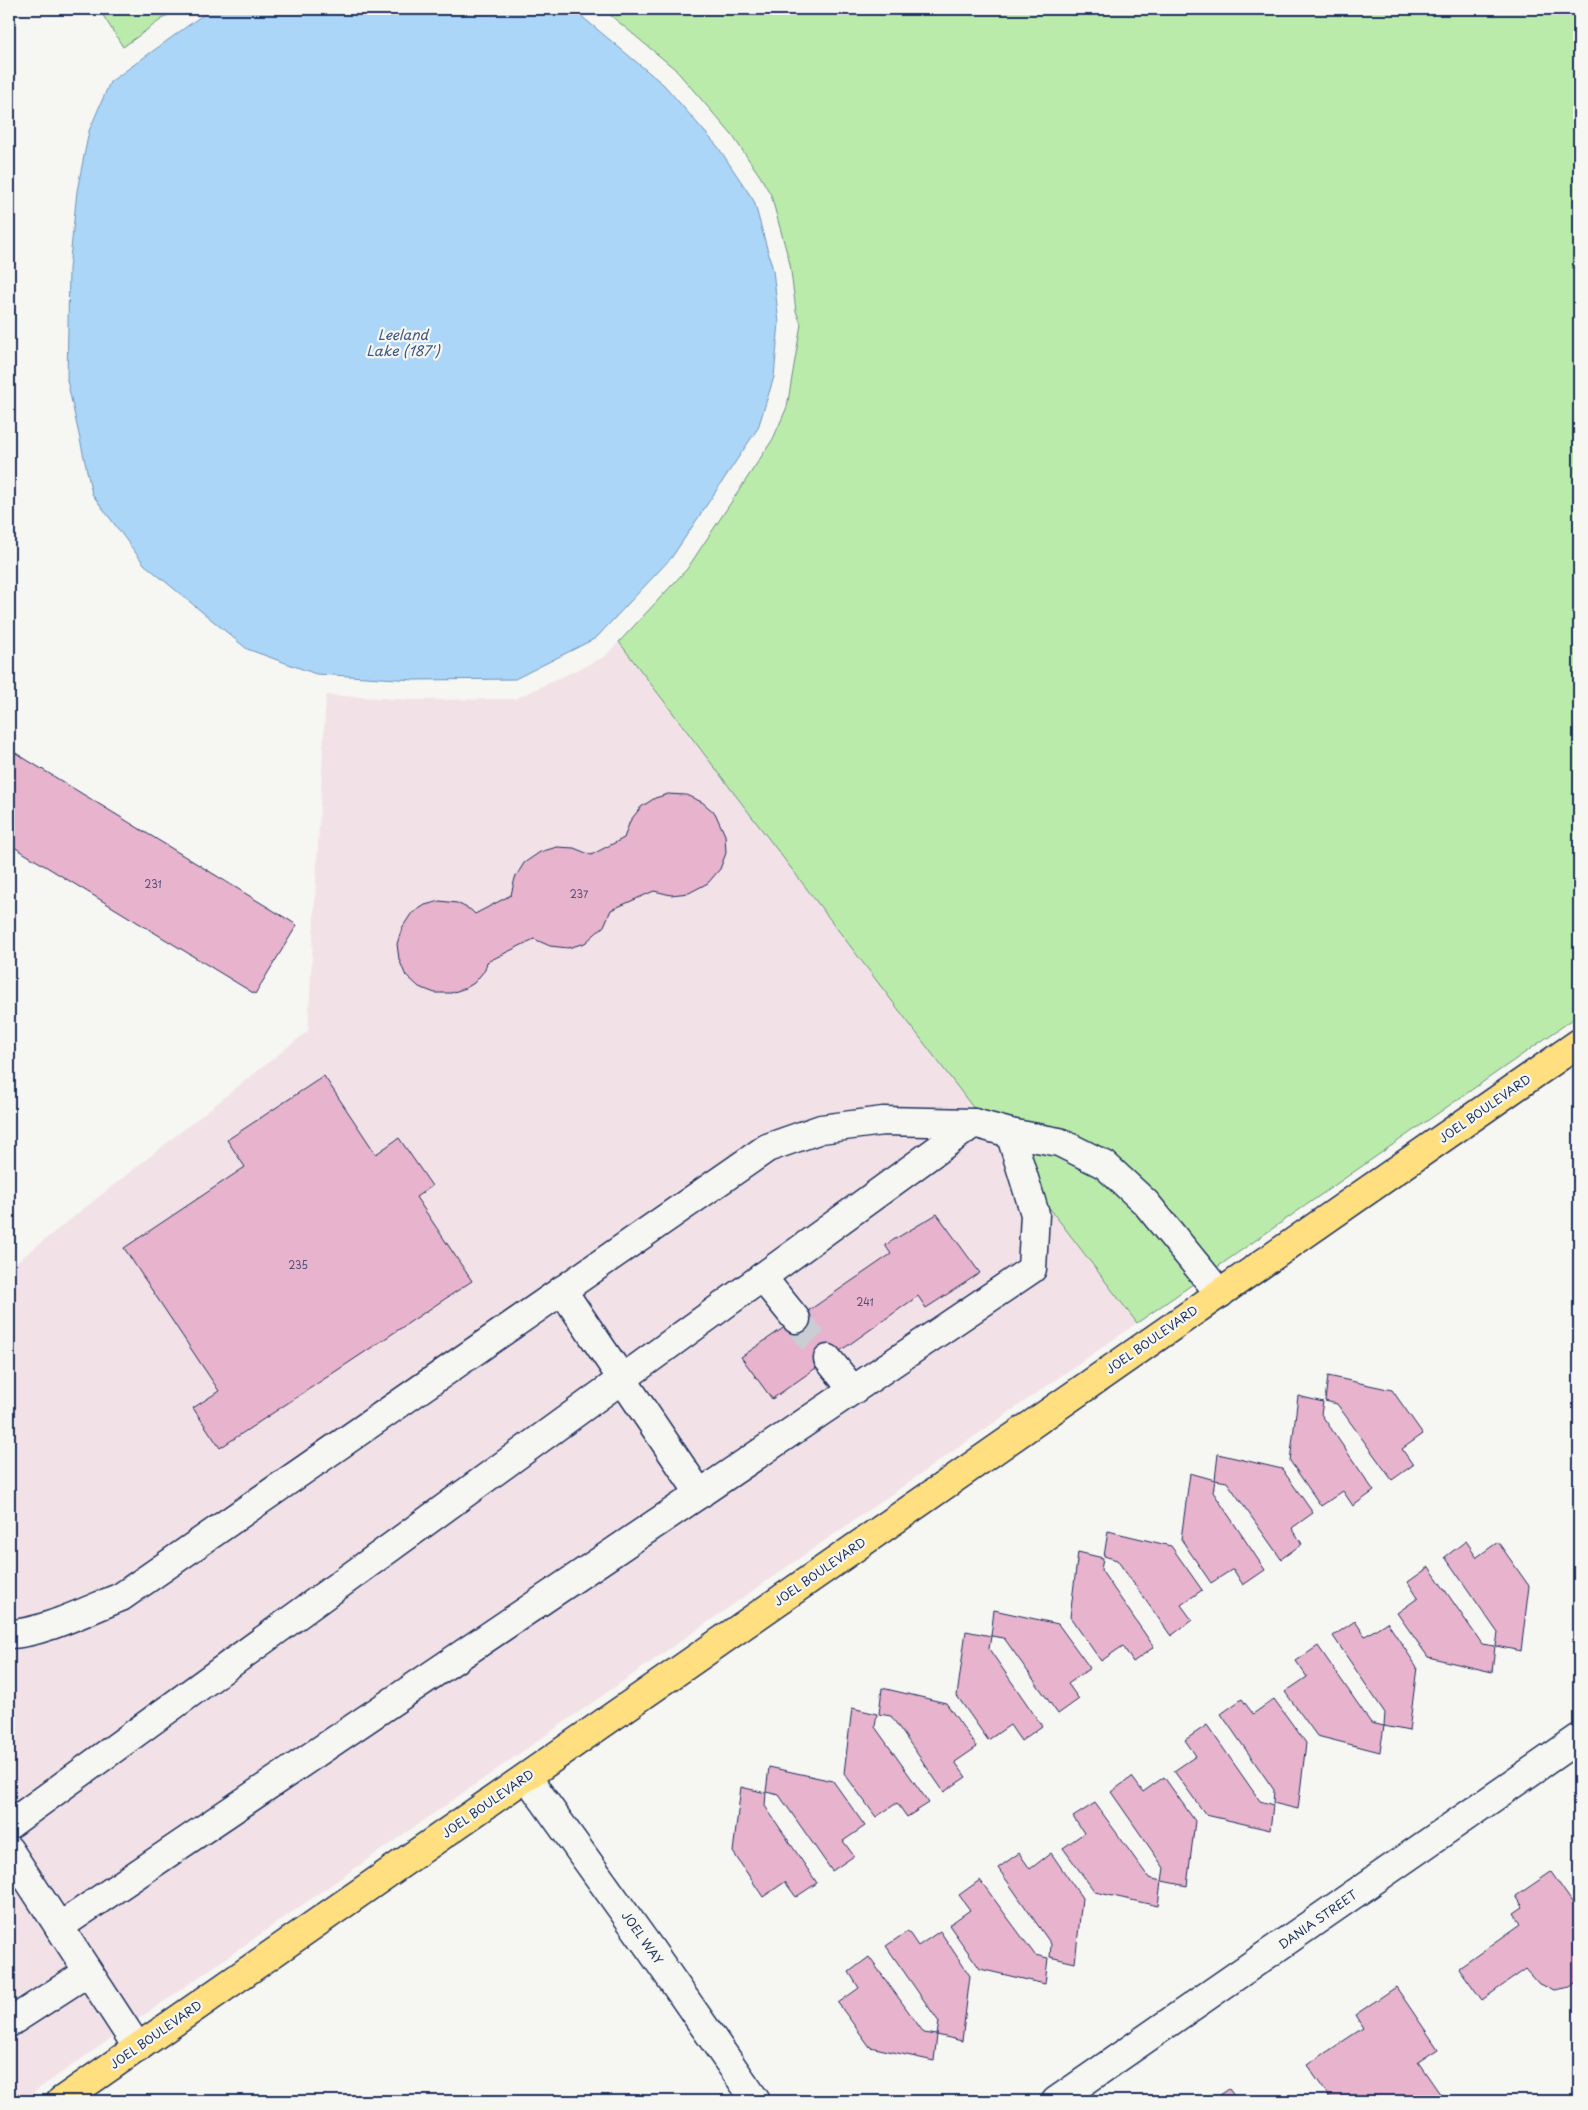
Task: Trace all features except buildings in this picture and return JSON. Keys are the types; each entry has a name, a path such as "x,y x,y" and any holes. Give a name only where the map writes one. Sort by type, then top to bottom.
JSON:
{"main road":[{"name":"JOEL BOULEVARD","path":"61,2101 1579,1043"}],"street":[{"path":"9,1634 46,1626 120,1597 767,1148 821,1130 883,1121 974,1123 1010,1133 1059,1142 1106,1165 1146,1203 1220,1294"},
{"path":"9,1825 974,1123"},
{"path":"59,1927 1032,1268 1035,1214 1010,1133"},
{"path":"762,1277 796,1319"},
{"path":"562,1290 700,1494"},
{"path":"828,1360 853,1390"},
{"name":"DANIA STREET","path":"1056,2101 1579,1738"},
{"name":"JOEL WAY","path":"527,1777 756,2101"},
{"path":"9,1850 138,2048"},
{"path":"9,2023 88,1972"}],"shaded area":[{"path":"619,642 1137,1323 21,2101 9,2101 9,1268 308,1031 326,695 415,700 515,699 604,657"}],"green space":[{"path":"99,9 176,9 123,47"},
{"path":"603,9 1579,9 1579,1015 1137,1323 619,642 687,569 773,439 787,407 801,324 796,311 790,264 771,195 760,176 732,135 675,69"}],"water":[{"name":"Leeland Lake (187')","path":"211,9 569,9 580,15 664,85 718,147 754,201 773,270 779,323 774,377 758,428 672,557 596,638 515,679 415,680 316,674 247,649 144,564 92,494 67,380 69,269 77,191 89,131 110,82"}],"tunnel":[{"path":"796,1319 828,1359"}]}
